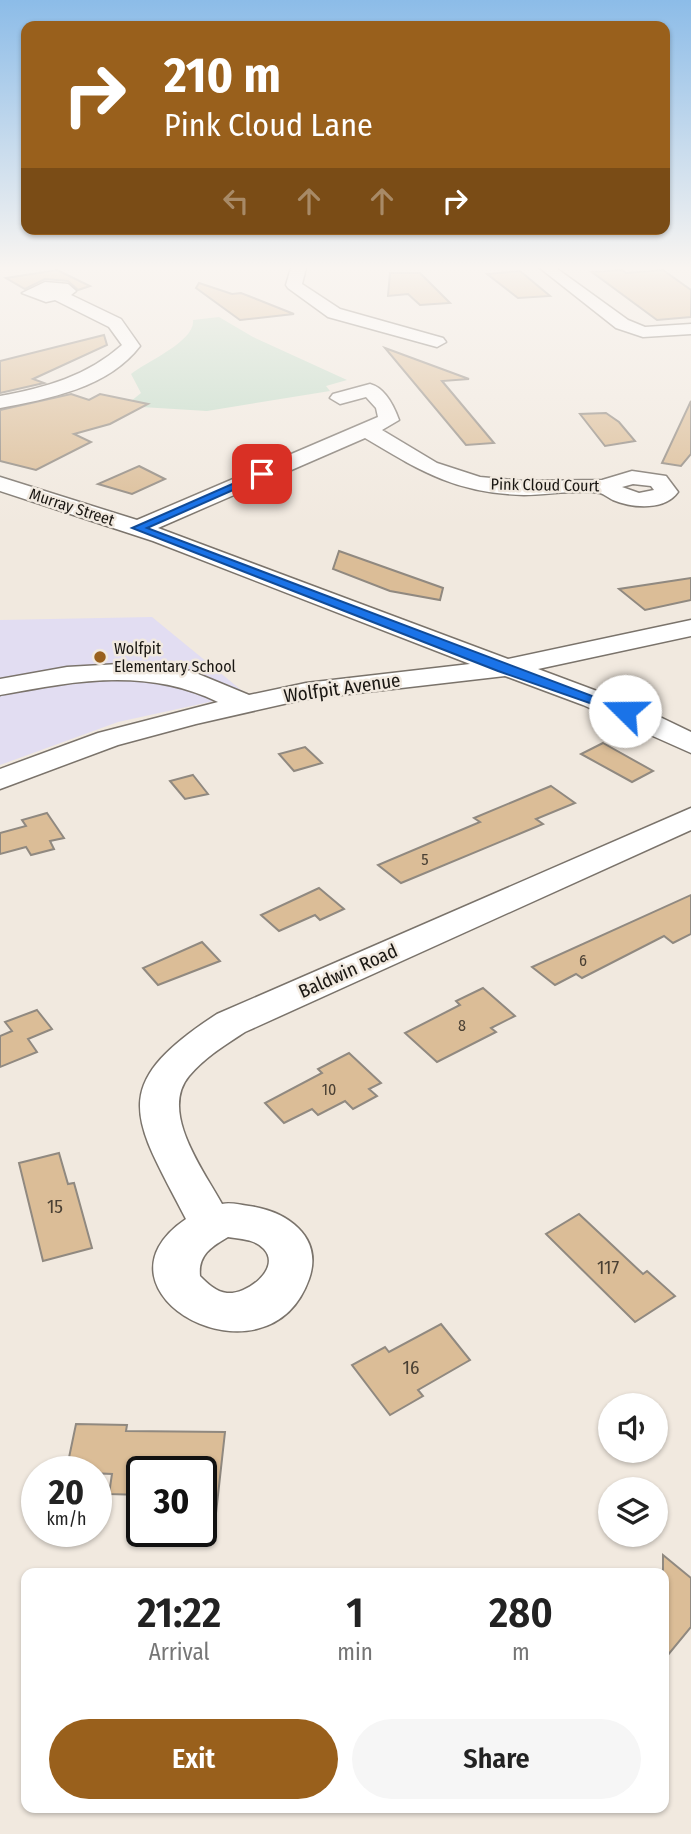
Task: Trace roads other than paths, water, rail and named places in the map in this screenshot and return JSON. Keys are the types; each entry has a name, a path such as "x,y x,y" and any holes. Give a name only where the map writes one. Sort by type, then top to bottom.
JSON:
{"street":[{"path":"0,402 57,390 117,362 124,354"},
{"path":"138,528 336,442 369,431 389,420 385,407 370,390 340,398"},
{"name":"Pink Cloud Court","path":"369,431 437,471 476,484 526,488 609,486"},
{"name":"Murray Street","path":"0,485 138,528 503,668 625,711 691,744"},
{"name":"Wolfpit Avenue","path":"0,780 108,739 246,704 306,691 503,668 691,628"},
{"path":"0,687 87,674 153,674 181,677 246,704"},
{"name":"Baldwin Road","path":"211,1224 163,1130 156,1104 161,1083 181,1056 231,1023 691,818"}],"place":[{"name":"Wolfpit Elementary School","path":"100,657"}]}
